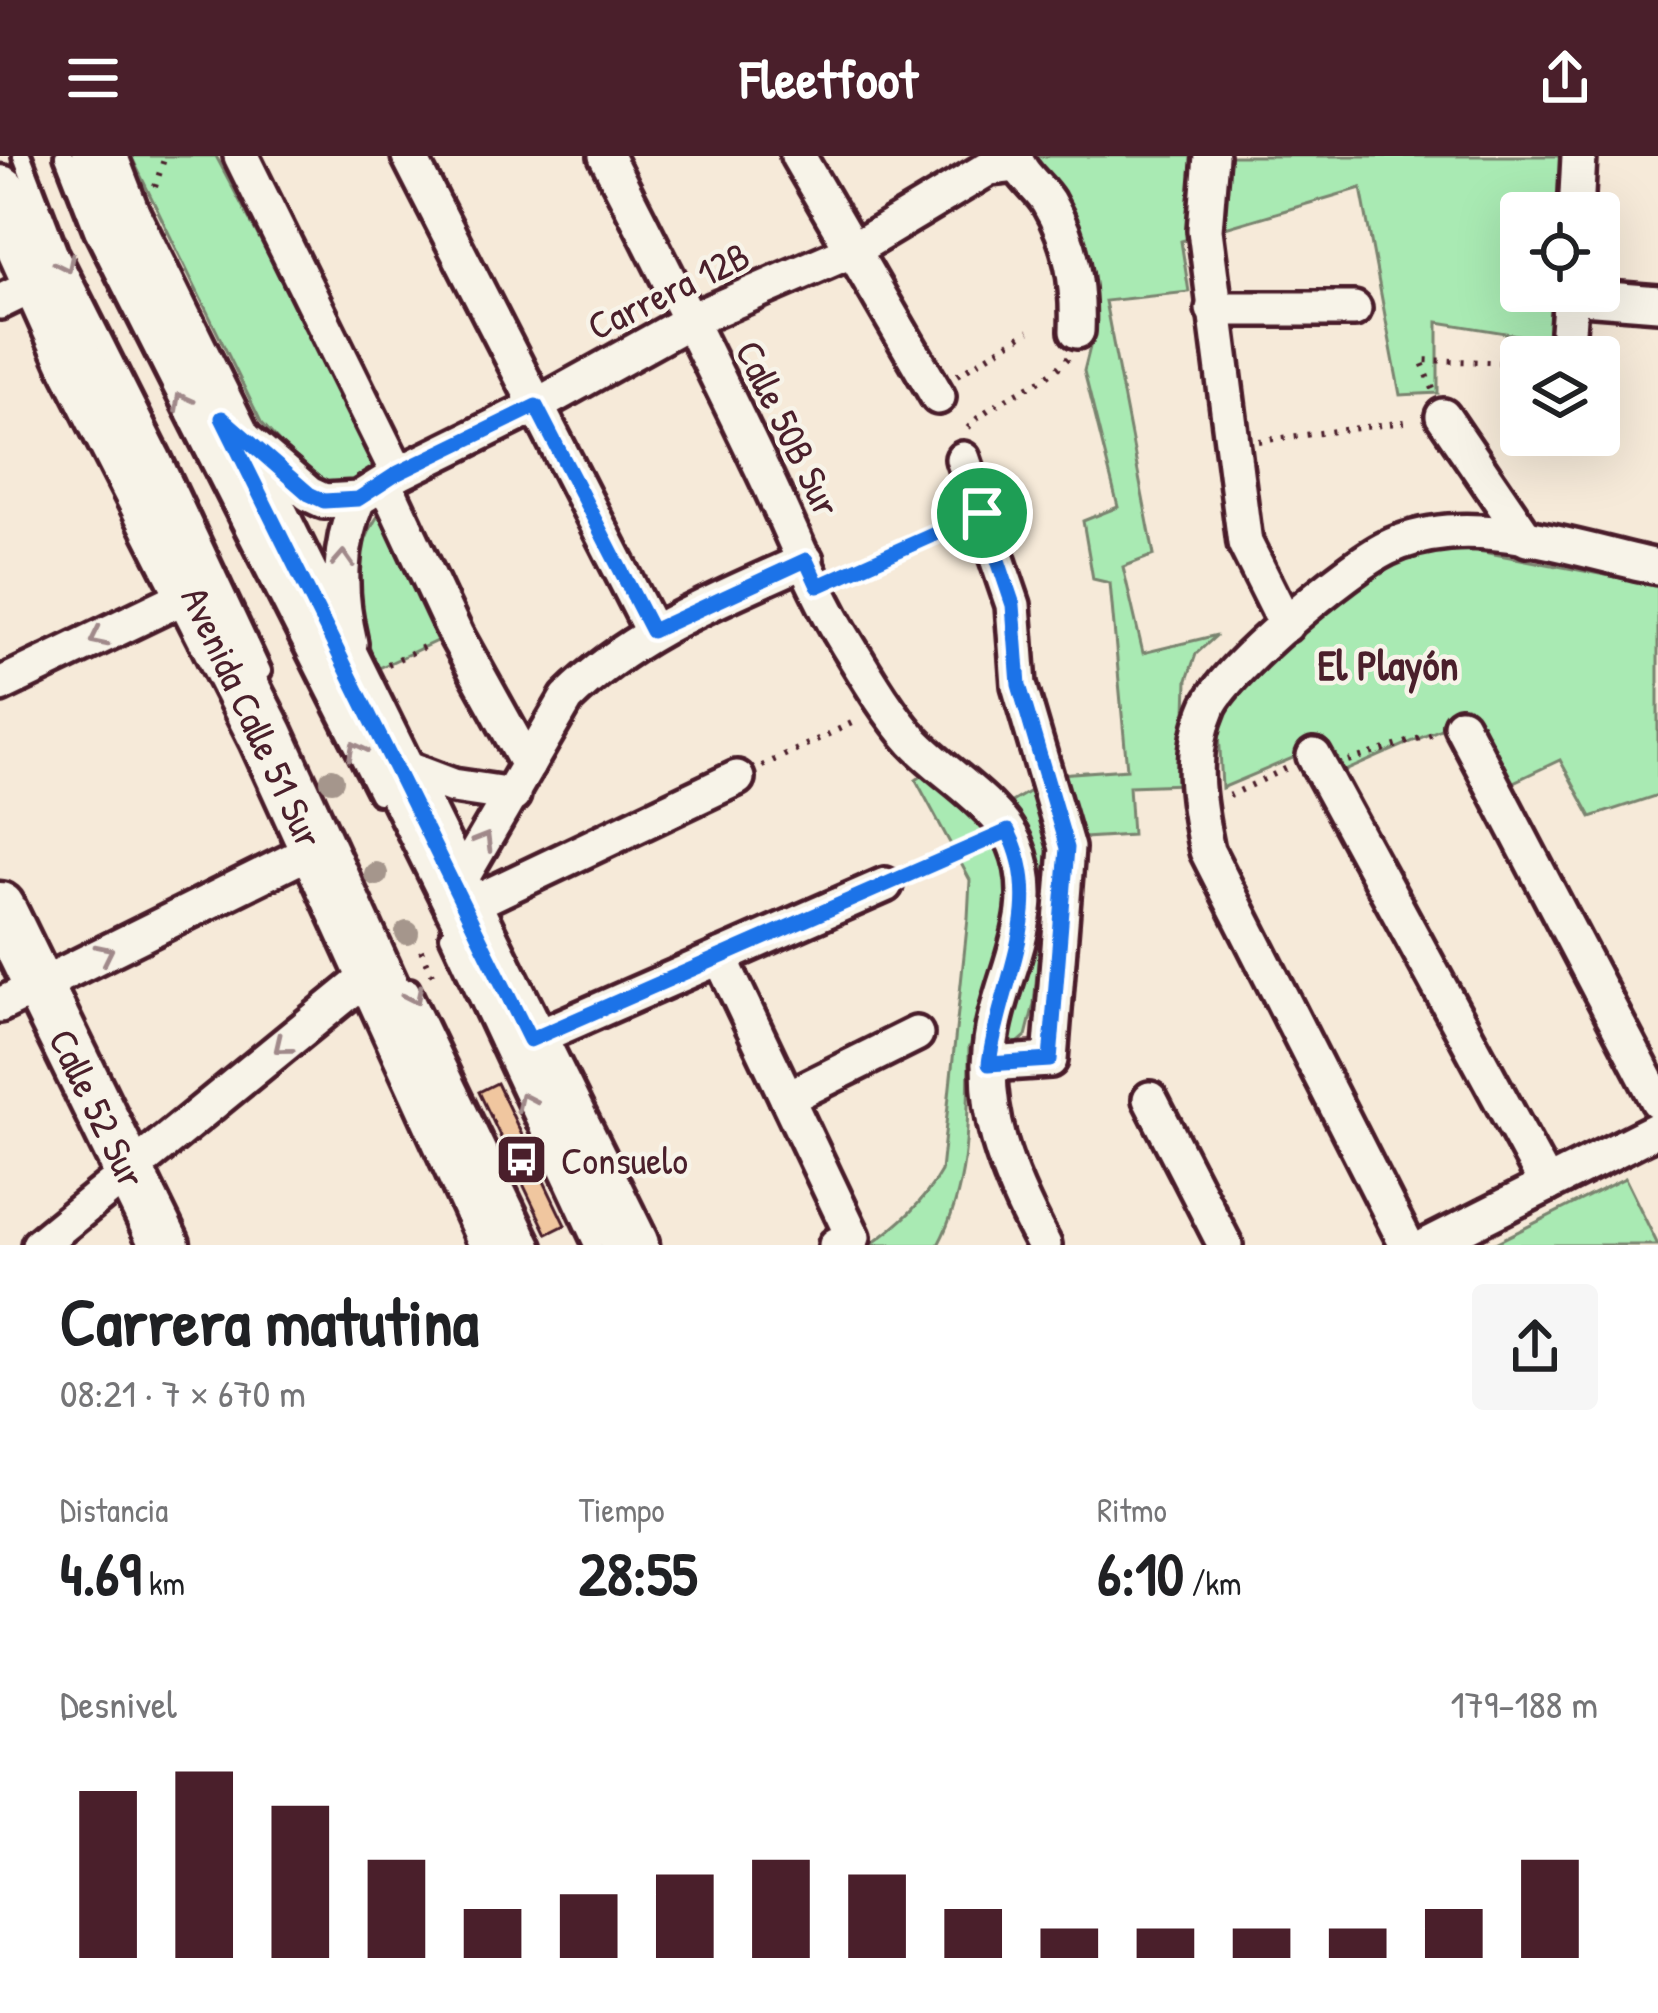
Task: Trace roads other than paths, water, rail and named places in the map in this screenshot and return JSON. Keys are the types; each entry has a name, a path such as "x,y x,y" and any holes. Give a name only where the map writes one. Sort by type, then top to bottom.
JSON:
{"main road":[{"path":"98,156 123,218 362,690 390,785 448,916 530,1040 631,1245"},
{"name":"Avenida Calle 51 Sur","path":"0,193 19,293 196,591 315,848 396,965 499,1245"}],"street":[{"path":"241,156 380,485 456,635 521,780"},
{"path":"409,156 652,631"},
{"name":"Calle 50B Sur","path":"606,156 691,320 844,640 910,738 1008,831 1016,847 1024,883 1023,920 1018,952 993,1026 989,1064"},
{"path":"798,156 936,394"},
{"path":"1210,156 1205,230 1245,543 1286,625"},
{"path":"1577,192 1580,156"},
{"path":"1001,161 1047,201 1073,257 1077,331"},
{"name":"Carrera 12B","path":"380,485 691,320 850,251 1001,161"},
{"path":"1620,299 1658,303"},
{"path":"1213,309 1354,309"},
{"path":"1444,416 1527,539"},
{"path":"222,418 309,494 324,501 380,485"},
{"path":"963,459 1013,605 1019,685 1067,848 1050,1060 989,1064 995,1138 1044,1245"},
{"path":"362,690 347,628 340,566 343,542 380,485"},
{"path":"1407,1245 1208,851 1199,811 1196,757 1210,704 1231,675 1286,625 1389,547 1450,532 1527,539 1658,567"},
{"path":"448,916 567,698 606,662 652,631 812,573"},
{"path":"0,685 196,591"},
{"path":"1461,725 1658,1101"},
{"path":"1318,763 1547,1185"},
{"path":"448,916 737,778"},
{"path":"390,785 521,780"},
{"path":"19,996 315,848"},
{"path":"530,1040 885,885"},
{"name":"Calle 52 Sur","path":"0,907 19,996 128,1172 165,1245"},
{"path":"720,957 787,1098 844,1241"},
{"path":"39,1245 396,965"},
{"path":"787,1098 916,1034"},
{"path":"1150,1099 1225,1245"},
{"path":"1427,1245 1658,1130"}],"lane":[{"path":"22,156 58,250 269,686"},
{"path":"64,156 94,233 390,785"},
{"path":"448,916 593,1245"},
{"path":"396,965 533,1245"}],"place":[{"name":"Consuelo","path":"522,1159"}],"district":[{"name":"El Playón","path":"1388,664"}]}
